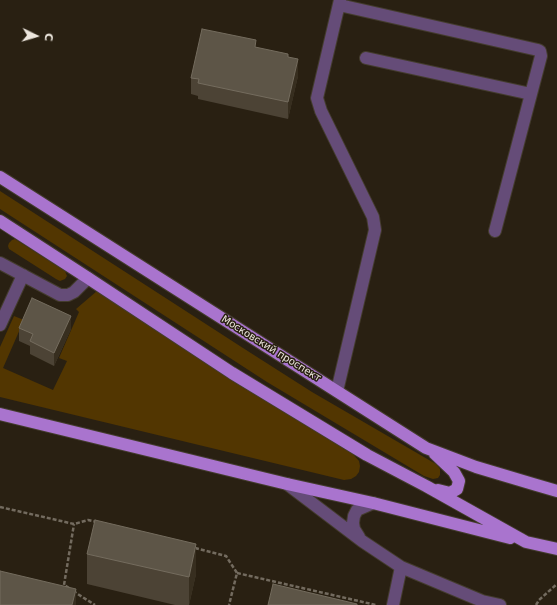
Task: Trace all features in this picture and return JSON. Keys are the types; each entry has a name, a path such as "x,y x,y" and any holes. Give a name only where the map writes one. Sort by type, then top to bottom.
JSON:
{"main road":[{"name":"Московский проспект","path":"0,177 426,448 476,467 557,490"},
{"path":"1,224 88,278 232,373 367,456 426,486 526,542"},
{"path":"0,414 287,484 373,503 557,549"},
{"path":"426,448 454,472 459,481 457,489 450,493 426,486"}],"street":[{"path":"337,391 375,230 373,217 321,111 317,98 339,3 538,50 541,53 495,231"},
{"path":"366,58 531,94"},
{"path":"0,263 60,295 68,295 74,292 88,278"},
{"path":"0,325 23,275"},
{"path":"287,484 362,541 401,567 482,601 500,605"},
{"path":"362,541 354,529 354,516 358,510 373,503"},
{"path":"392,605 401,567"}],"path":[{"path":"0,506 74,524 88,520 104,524"},
{"path":"74,524 64,585 96,605"},
{"path":"188,546 226,556 237,573 376,605"},
{"path":"229,605 237,573"},
{"path":"536,605 539,600 557,584"}],"shaded area":[{"path":"0,191 312,392 436,464 440,469 440,475 438,478 433,479 424,476 267,382 0,209"},
{"path":"15,239 65,271 67,276 65,279 60,281 56,279 9,249 9,243"},
{"path":"97,291 352,453 359,461 359,472 351,479 344,480 0,397 0,347 14,316 24,320 3,368 53,390 67,361 59,358 79,312 76,309"}],"building":[{"path":"202,29 256,40 255,47 288,54 288,57 298,59 288,102 198,83 199,79 191,78"},
{"path":"32,298 71,316 54,353 30,341 33,334 19,328"},
{"path":"95,520 196,544 189,577 87,554"},
{"path":"0,571 76,589 72,605 0,605"},
{"path":"273,584 357,604 357,605 268,605"}]}
